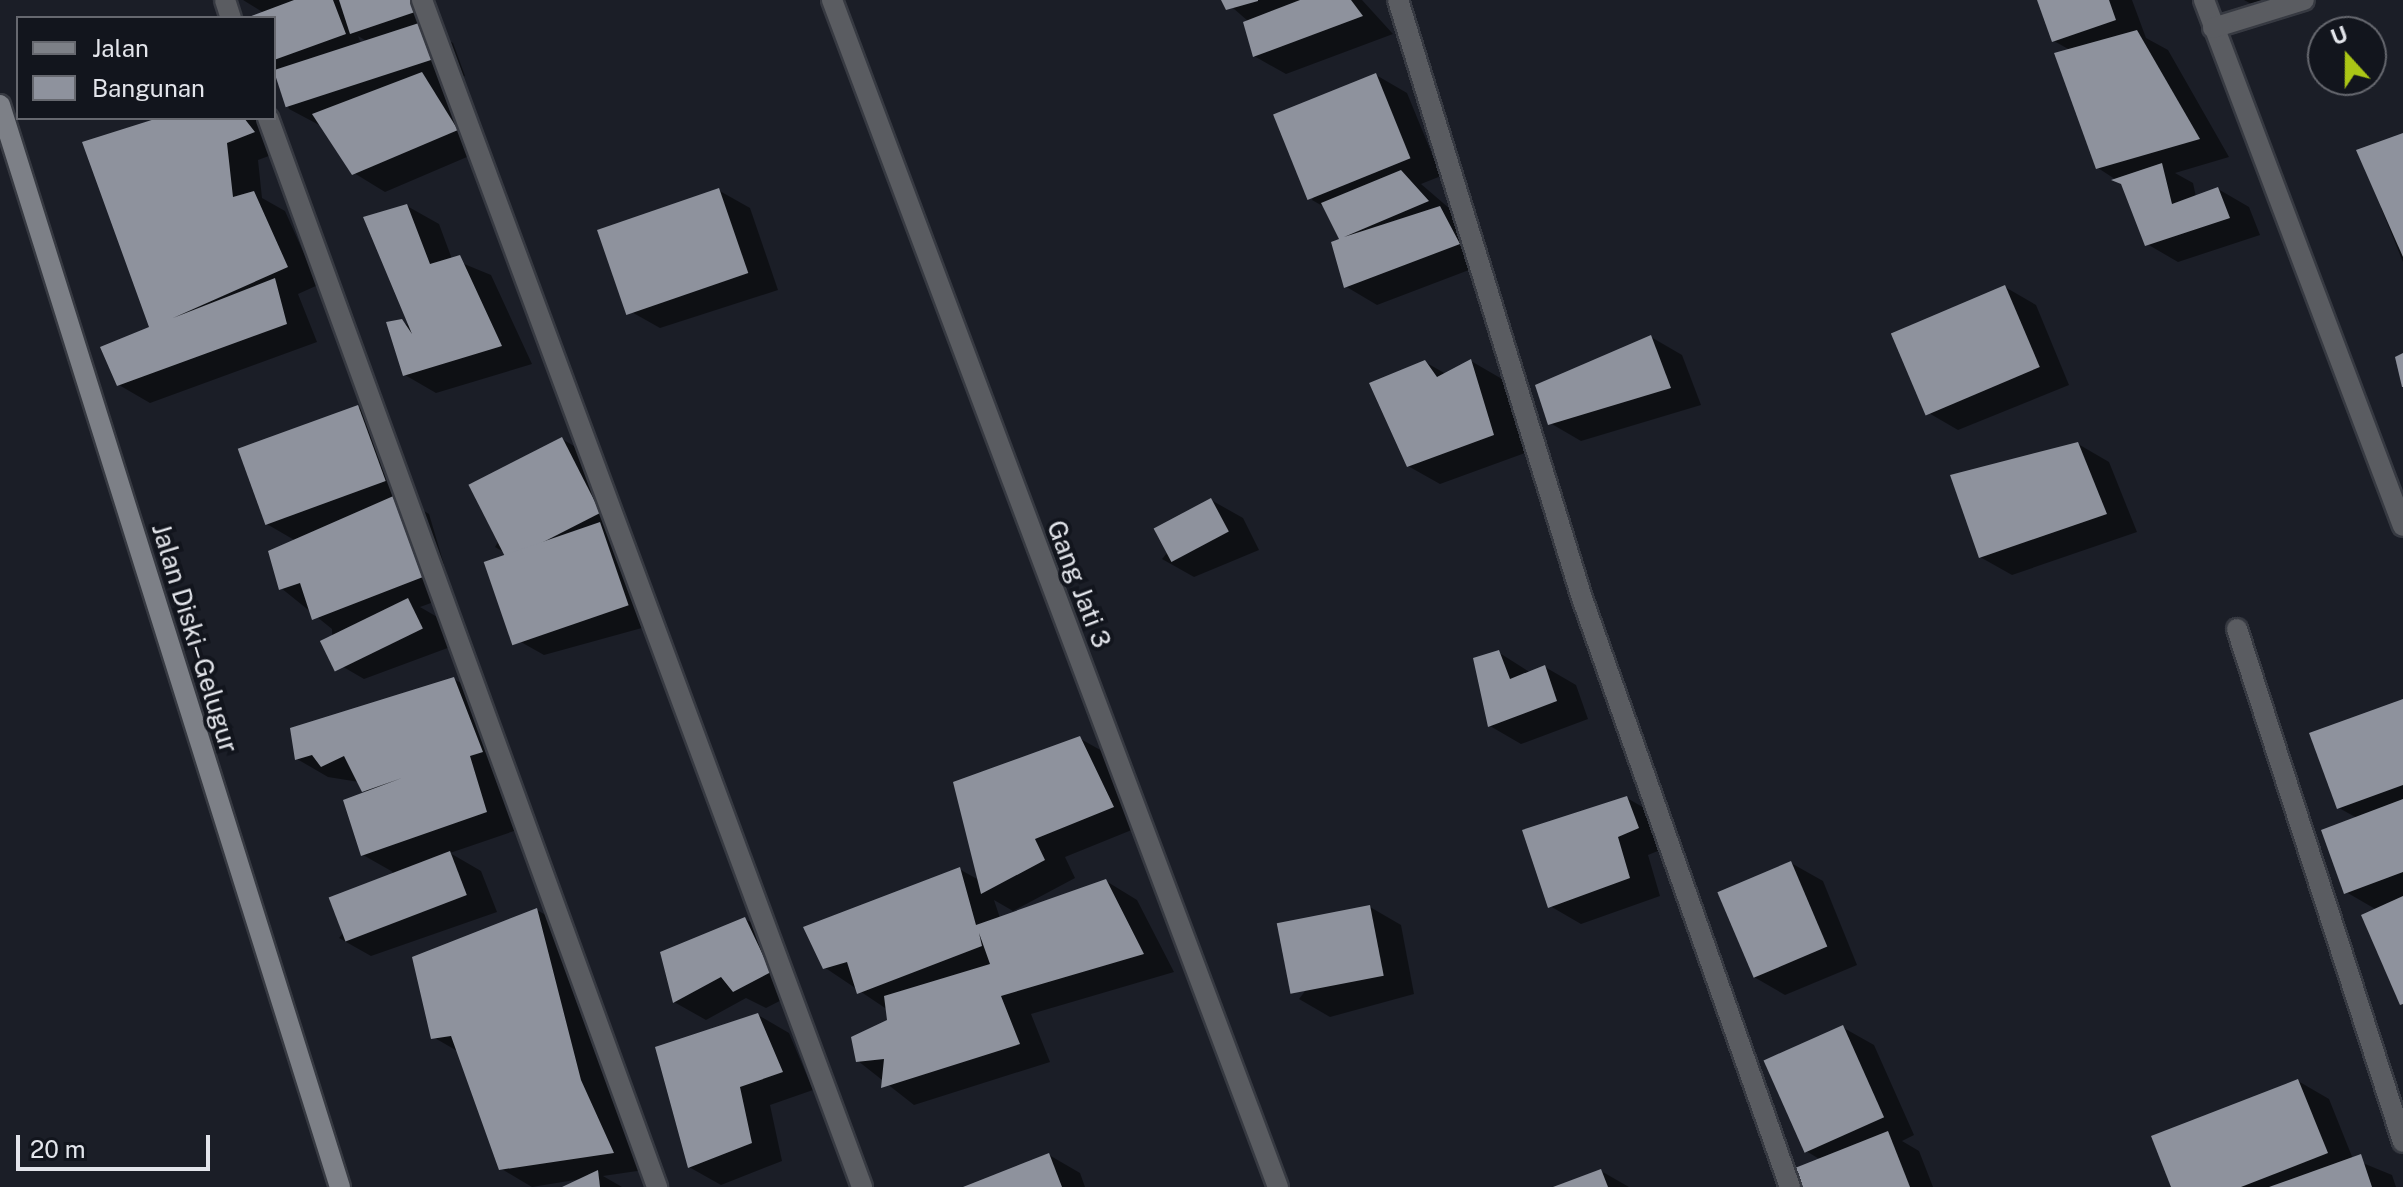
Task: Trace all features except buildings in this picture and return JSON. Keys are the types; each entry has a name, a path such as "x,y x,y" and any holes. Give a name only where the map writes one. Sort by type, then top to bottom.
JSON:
{"main road":[{"name":"Jalan Diski–Gelugur","path":"0,105 340,1187"}],"street":[{"path":"422,0 862,1187"},
{"name":"Gang Jati 3","path":"832,0 1278,1187"},
{"path":"1398,0 1582,598 1790,1187"},
{"path":"2204,0 2403,526"},
{"path":"2213,28 2304,0"},
{"path":"269,120 657,1187"},
{"path":"2237,629 2403,1142"}]}
